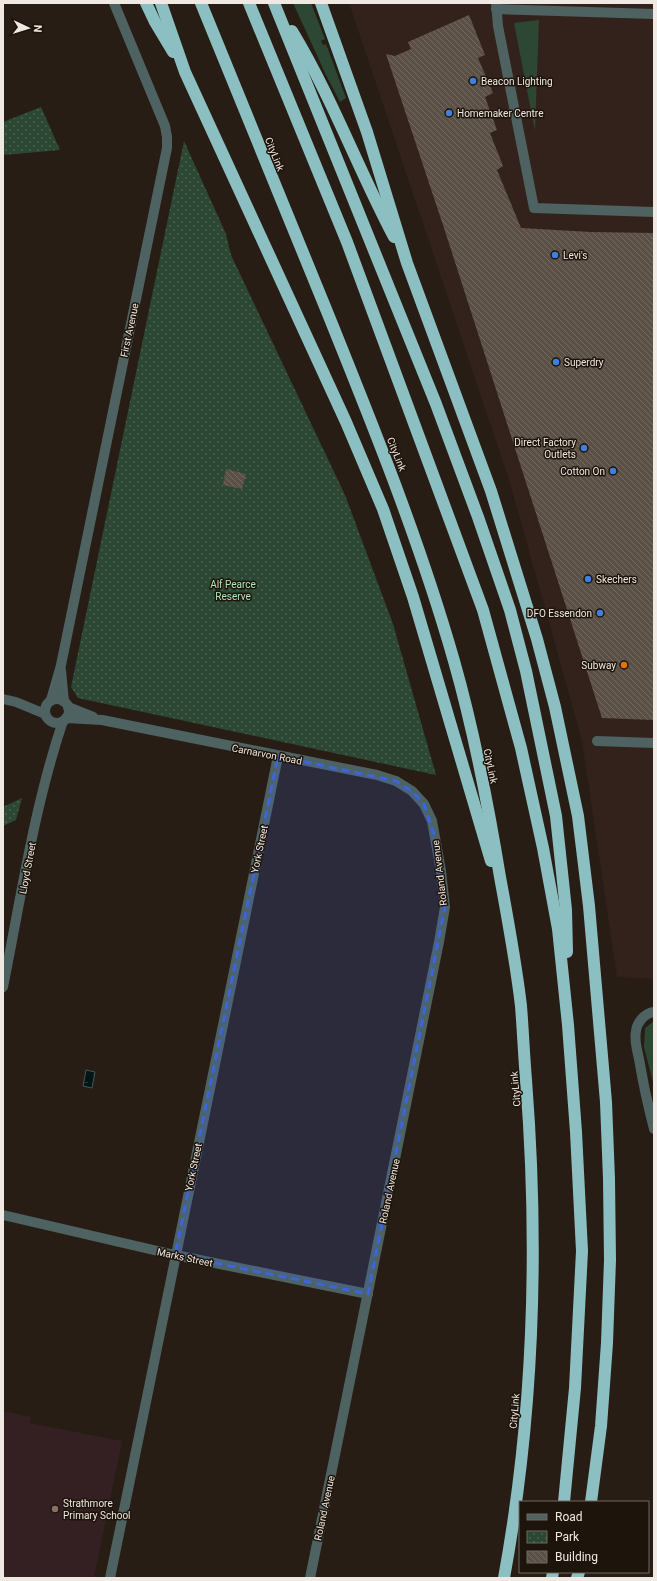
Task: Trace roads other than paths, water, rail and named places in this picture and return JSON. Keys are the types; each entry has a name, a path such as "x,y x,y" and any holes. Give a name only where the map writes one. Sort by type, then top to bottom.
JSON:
{"highway":[{"path":"146,3 155,22 185,72"},
{"path":"161,3 185,72 346,422 383,509 413,597 506,914"},
{"name":"CityLink","path":"201,3 396,483 454,662 492,826 521,1006 529,1112 534,1219 530,1364 522,1457 504,1578"},
{"path":"249,3 348,242 483,610 521,748 543,848 558,929 568,1025 576,1132 582,1250 575,1388 564,1501"},
{"path":"274,3 436,404 478,517 510,610 526,671 556,816 566,910 568,1025"},
{"path":"274,3 321,82 376,205 407,263"},
{"path":"321,3 367,132 407,263 491,490 537,639 555,707 578,816 590,914 606,1102 609,1180 610,1260 607,1343 601,1426 591,1501"}],"street":[{"name":"First Avenue","path":"49,701 61,664 167,148 165,126 114,3"},
{"path":"654,14 626,8 496,6 512,104 534,208 654,212"},
{"name":"First Avenue","path":"61,664 66,704"},
{"path":"3,699 16,702 57,723 65,719 69,711 66,704 58,699 49,701 16,702"},
{"path":"48,718 45,706 49,701"},
{"name":"Carnarvon Road","path":"66,704 102,720"},
{"name":"Lloyd Street","path":"48,718 54,749"},
{"name":"Carnarvon Road","path":"65,719 102,720 378,775 396,781 412,791 424,804"},
{"name":"Lloyd Street","path":"3,987 40,801 54,749 65,719"},
{"path":"597,741 654,743"},
{"name":"York Street","path":"110,1578 278,756"},
{"name":"Roland Avenue","path":"310,1578 439,942 444,907 441,871 432,821 424,804"},
{"path":"654,1012 643,1017 636,1031 636,1045 654,1130"},
{"name":"Marks Street","path":"3,1215 175,1255 368,1294"}],"water":[{"path":"86,1070 95,1072 92,1088 83,1086"}],"place":[{"name":"Beacon Lighting","path":"473,81"},
{"name":"Homemaker Centre","path":"449,113"},
{"name":"Levi's","path":"555,255"},
{"name":"Superdry","path":"556,362"},
{"name":"Direct Factory Outlets","path":"584,448"},
{"name":"Cotton On","path":"613,471"},
{"name":"Skechers","path":"588,579"},
{"name":"DFO Essendon","path":"600,613"},
{"name":"Subway","path":"624,665"},
{"name":"Strathmore Primary School","path":"55,1509"}],"park label":[{"name":"Alf Pearce Reserve","path":"233,590"}]}
